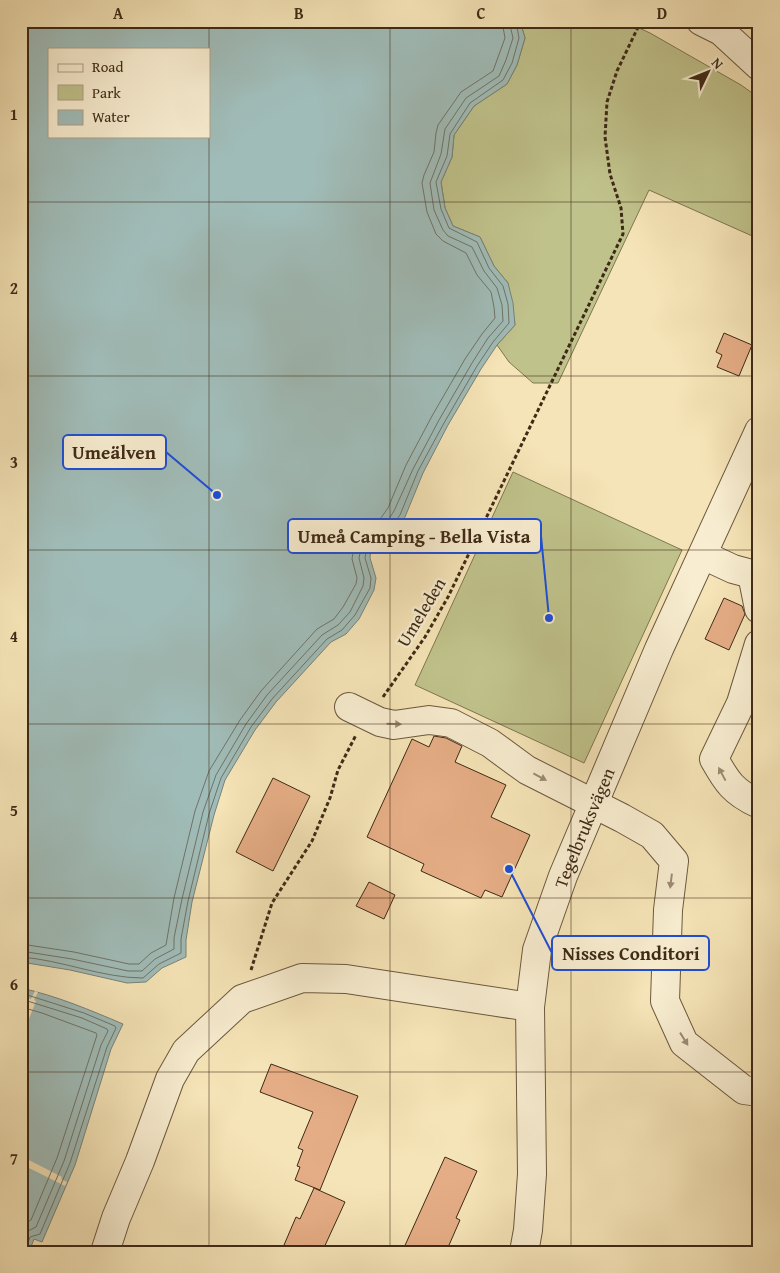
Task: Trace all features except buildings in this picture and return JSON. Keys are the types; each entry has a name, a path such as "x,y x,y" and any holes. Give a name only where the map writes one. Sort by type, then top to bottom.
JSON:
{"street":[{"path":"701,21 721,32 759,66"},
{"name":"Tegelbruksvägen","path":"524,1252 528,1230 532,1174 530,1007 537,950 564,876 660,649 703,555 750,473 759,431"},
{"path":"703,555 733,569 755,575 759,609"},
{"path":"759,644 741,703 714,758 727,782 747,798 759,804"},
{"path":"359,712 380,722 394,725 429,720 451,723 490,743 527,770 652,835 674,861 668,910 665,1001 684,1043 744,1090 759,1092"},
{"path":"105,1252 116,1218 140,1161 170,1079 186,1050 242,999 302,978 346,980 530,1007"}],"path":[{"name":"Umeleden","path":"242,999 272,903 312,841 330,798 338,770 353,739 359,712 425,637 448,597 623,234 621,208 610,174 605,137 607,102 617,71 641,21"}],"green space":[{"path":"520,21 624,21 650,33 741,85 759,98 759,239 649,190 558,383 533,383 509,362 497,345 515,325 508,283 494,266 480,237 453,226 445,208 441,182 452,157 454,135 474,106 507,84 517,65 525,38"},
{"path":"513,472 682,550 584,763 415,685"}],"water":[{"path":"21,21 520,21 525,38 517,65 507,84 474,106 454,135 452,157 441,182 445,208 453,226 480,237 494,266 508,283 513,303 515,325 497,345 448,425 423,473 405,517 390,537 374,543 371,548 370,558 376,578 374,590 359,619 346,634 331,642 276,702 255,730 225,780 192,902 186,940 186,957 162,968 146,982 127,983 70,970 21,962"},
{"path":"21,988 60,999 123,1024 111,1049 75,1165 42,1242 34,1239 29,1252 21,1252"}],"pier":[{"path":"35,991 38,992 34,1000 36,1001 21,1039 21,1016 28,998 31,999"},
{"path":"21,1156 62,1177 61,1179 67,1182 65,1186 21,1164"}],"place":[{"name":"Umeälven","path":"217,495"},
{"name":"Umeå Camping - Bella Vista","path":"549,618"},
{"name":"Nisses Conditori","path":"509,869"}]}
